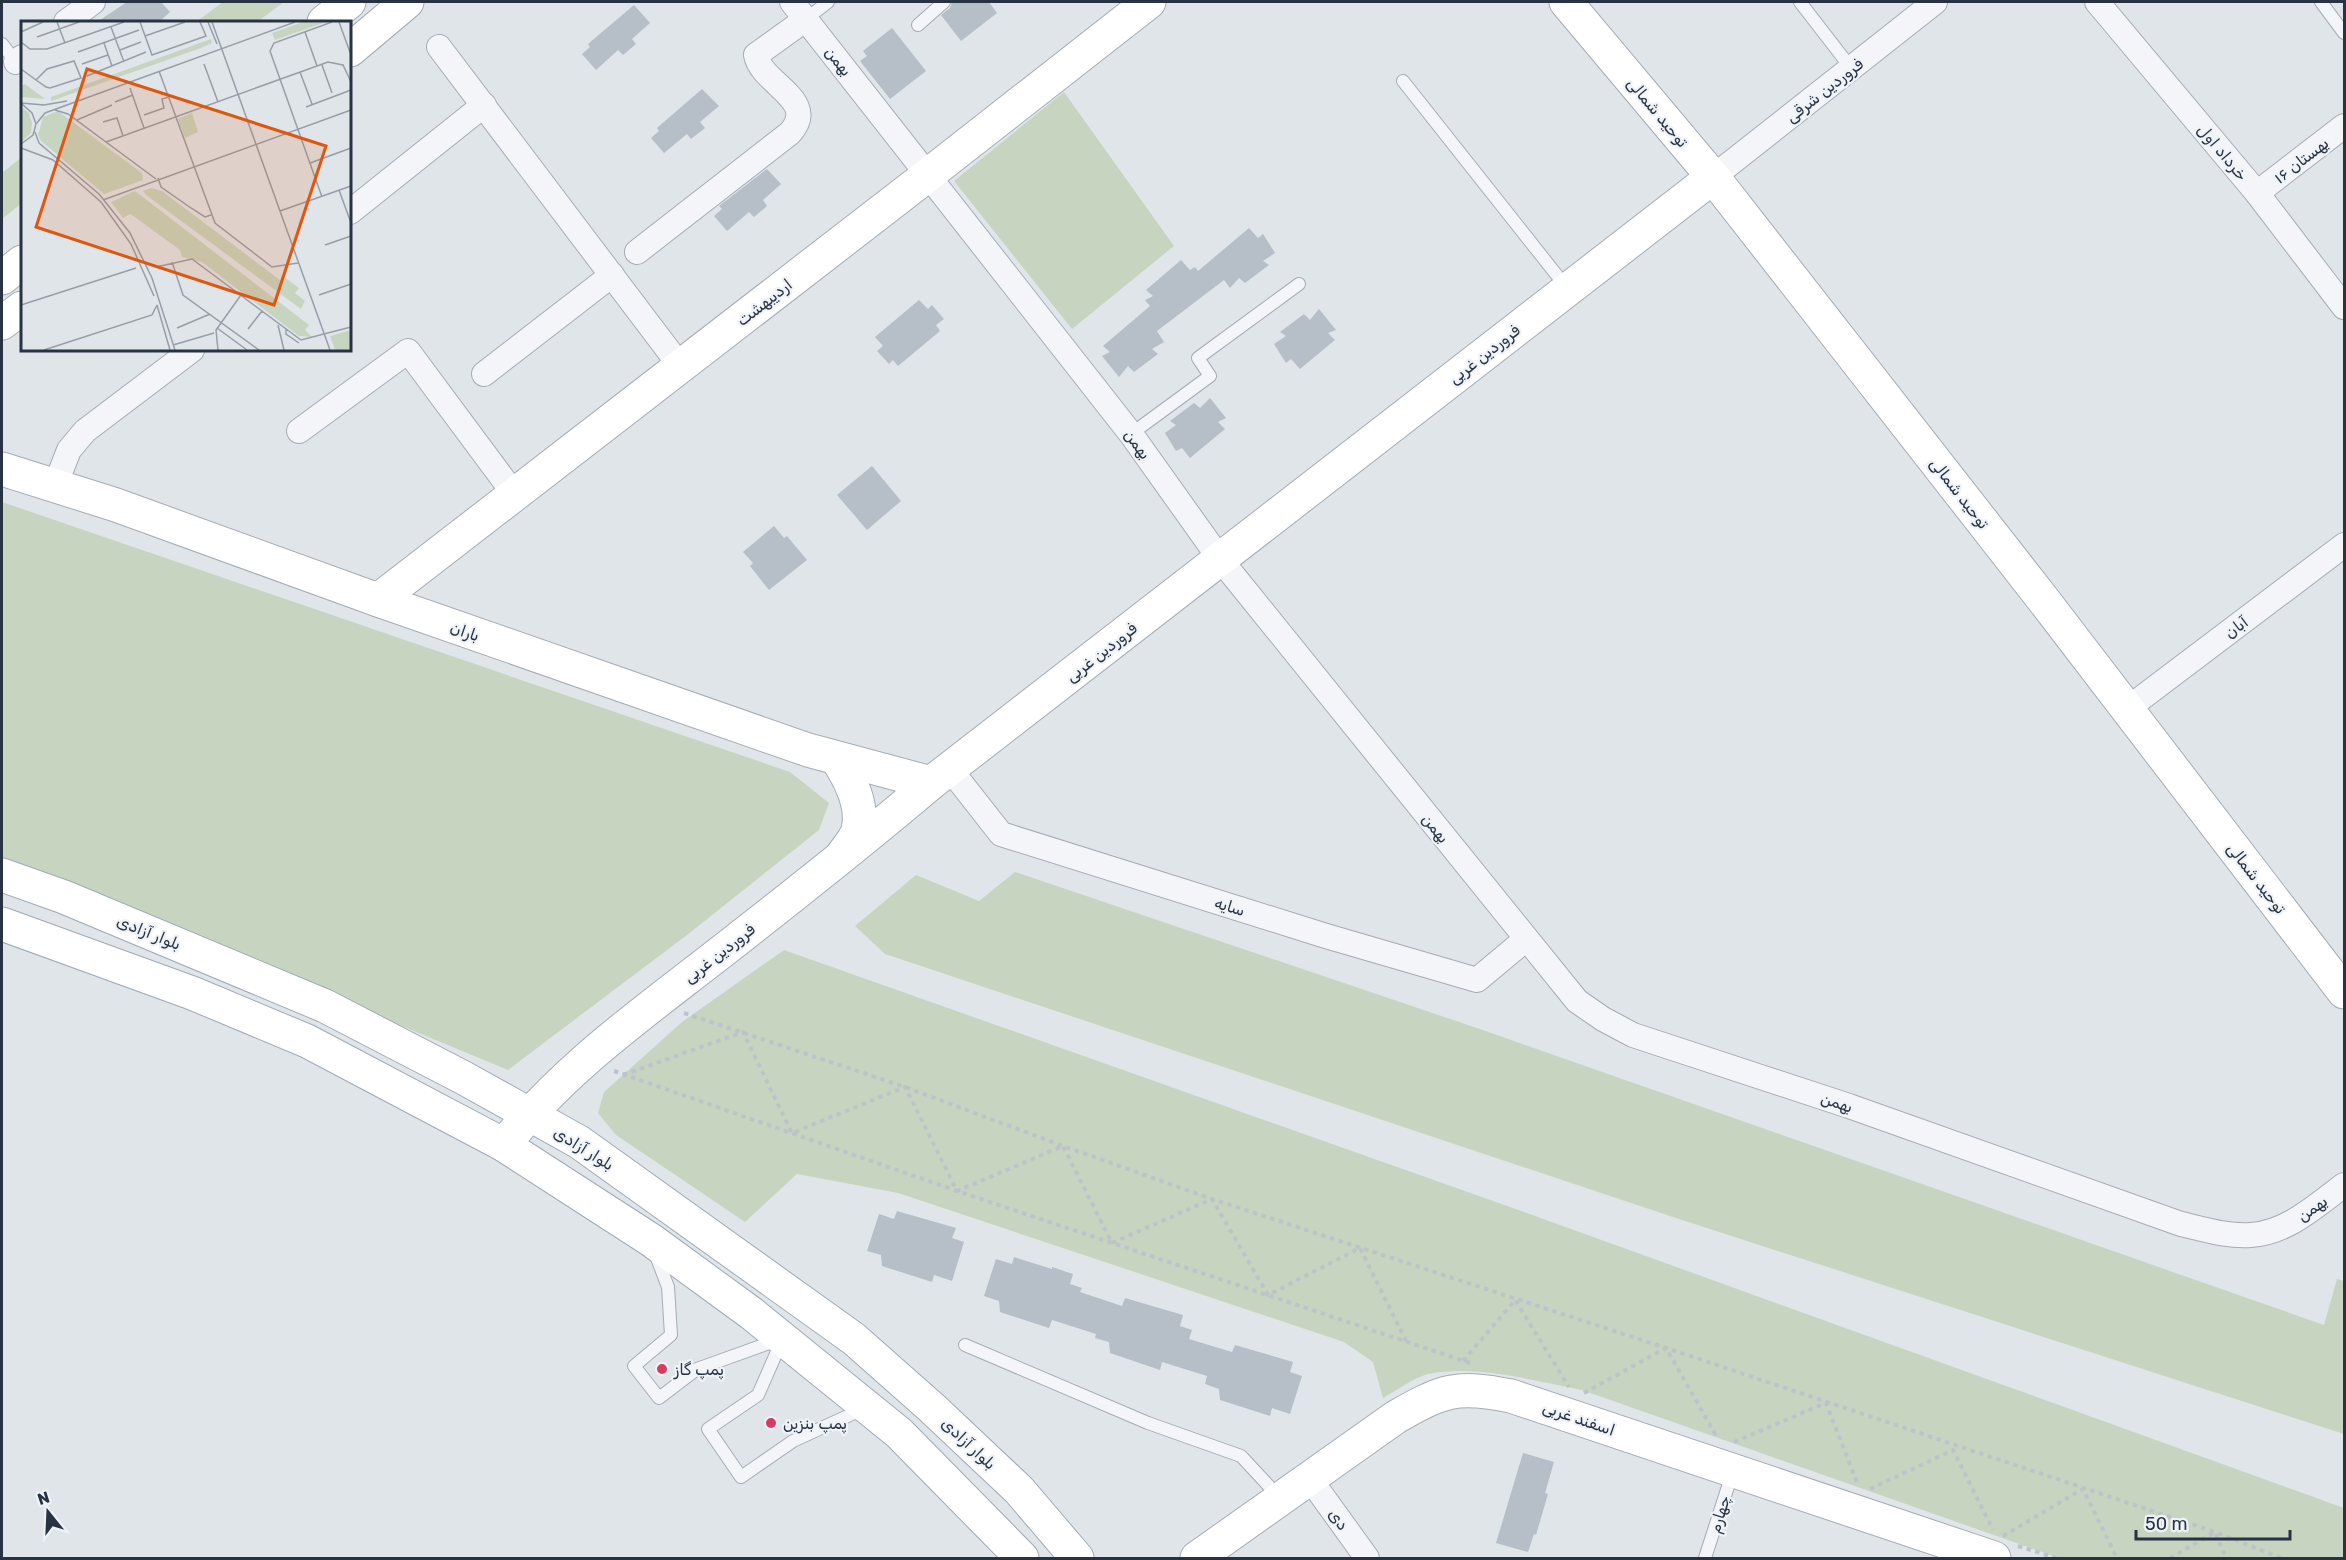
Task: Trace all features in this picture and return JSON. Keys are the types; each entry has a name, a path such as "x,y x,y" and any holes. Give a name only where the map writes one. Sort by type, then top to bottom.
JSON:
{"street":[{"path":"67,21 93,2"},
{"path":"325,21 349,2"},
{"path":"351,49 407,2"},
{"name":"اردیبهشت","path":"378,600 1149,2"},
{"name":"توحید شمالی","path":"1566,2 1713,177 2344,992"},
{"name":"فروردین شرقی","path":"1713,177 1935,2"},
{"name":"خرداد اول","path":"2097,2 2257,194 2344,307"},
{"path":"637,252 789,133 798,123 799,115 796,105 764,70 756,55 799,10"},
{"name":"بهمن","path":"799,10 1131,434 1220,559 1577,1001 1603,1019 1634,1035 1849,1106 2181,1224 2251,1235 2278,1229 2303,1216 2344,1185"},
{"path":"440,47 681,367"},
{"path":"351,211 484,105"},
{"name":"بهستان ۱۶","path":"2257,194 2344,126"},
{"name":"فروردین غربی","path":"532,1163 531,1148 538,1136 528,1114 585,1060 836,862 940,776 1713,177"},
{"path":"2,278 21,263"},
{"path":"484,375 612,275"},
{"path":"2,323 21,309"},
{"path":"56,486 69,450 85,431 191,351"},
{"path":"299,431 408,351 515,495"},
{"name":"باران","path":"2,470 116,505 378,600 837,759 940,776"},
{"name":"آبان","path":"2127,709 2344,545"},
{"path":"836,862 858,831 859,817 858,804 850,780 837,759"},
{"name":"سایه","path":"940,776 1001,834 1326,936 1477,980 1526,939"},
{"name":"بلوار آزادی","path":"2,875 64,897 325,1006 579,1142 854,1339 932,1408 1019,1491 1077,1558"},
{"path":"2,924 192,993 307,1041 494,1139 651,1240 783,1338 899,1433 1001,1546 1022,1558"},
{"path":"494,1139 495,1126 502,1114 528,1114"},
{"name":"اسفند غربی","path":"1197,1558 1396,1417 1424,1402 1462,1389 1511,1396 1730,1454 2004,1546"},
{"name":"دی","path":"1310,1479 1367,1558"}],"lane":[{"path":"799,10 828,2"},
{"path":"918,25 944,2"},
{"path":"1800,2 1851,68"},
{"path":"2321,2 2344,33"},
{"path":"1403,81 1568,289"},
{"path":"1131,434 1210,376 1198,358 1299,284"},
{"path":"651,1240 668,1287 672,1335 634,1366 659,1398 697,1369 783,1338"},
{"path":"783,1338 758,1395 708,1429 741,1477 793,1441 867,1407"},
{"path":"965,1346 1148,1423 1241,1456 1281,1499"},
{"name":"چهارم","path":"1705,1558 1730,1454"}],"path":[{"path":"655,1004 904,1086 1212,1199 2215,1532 2281,1558"},
{"path":"623,1075 743,1032"},
{"path":"743,1032 792,1133"},
{"path":"585,1060 957,1191 1463,1361 1515,1300"},
{"path":"792,1133 904,1086"},
{"path":"904,1086 957,1191"},
{"path":"957,1191 1063,1146"},
{"path":"1063,1146 1112,1243"},
{"path":"1112,1243 1212,1199"},
{"path":"1212,1199 1268,1295"},
{"path":"1268,1295 1360,1248"},
{"path":"1360,1248 1406,1342"},
{"path":"1515,1300 1569,1388"},
{"path":"1575,1398 1666,1348"},
{"path":"1666,1348 1730,1454 1826,1403"},
{"path":"1826,1403 1862,1494 1953,1450 2004,1546 2056,1558"},
{"path":"2004,1546 2083,1489"},
{"path":"2083,1489 2117,1558"},
{"path":"2170,1558 2215,1532"},
{"path":"2215,1532 2226,1558"}],"green space":[{"path":"223,2 284,2 258,21 197,21"},
{"path":"1064,92 1174,246 1072,329 954,181"},
{"path":"21,158 21,204 2,219 2,173"},
{"path":"2,502 790,772 829,803 819,830 687,935 508,1070 2,860"},
{"path":"1015,872 1480,1029 2324,1325 2337,1279 2344,1281 2344,1434 1679,1219 885,954 855,926 916,875 979,901"},
{"path":"784,950 1513,1208 2344,1508 2344,1558 2059,1558 1582,1390 1485,1372 1446,1371 1422,1376 1383,1398 1373,1362 1344,1342 898,1193 797,1174 745,1222 616,1135 598,1113 604,1092 682,1022"}],"building":[{"path":"127,2 161,2 170,12 160,21 98,21"},
{"path":"952,2 989,2 997,13 961,41 941,15 950,8"},
{"path":"634,5 650,23 632,39 636,44 623,55 618,50 596,70 582,54 590,47 588,44"},
{"path":"892,28 926,71 890,99 860,61 867,56 863,51"},
{"path":"702,89 719,106 700,122 705,128 691,139 687,134 664,153 651,138 659,131 657,128"},
{"path":"767,169 781,184 763,200 767,206 754,217 749,212 727,231 714,216 722,209 719,206"},
{"path":"1249,228 1258,238 1263,234 1275,253 1263,261 1269,265 1245,283 1239,278 1230,288 1224,280 1157,331 1164,342 1152,349 1158,354 1134,372 1128,366 1119,377 1102,356 1110,352 1103,346 1150,306 1145,300 1153,296 1146,290 1181,260 1190,270 1195,267 1198,271"},
{"path":"919,300 928,309 932,305 944,319 936,325 940,331 898,366 893,360 889,364 877,351 883,346 875,337"},
{"path":"1319,309 1336,330 1328,333 1335,340 1300,369 1291,359 1286,363 1274,344 1286,336 1280,332 1304,314 1310,320"},
{"path":"1210,398 1226,418 1218,422 1225,429 1190,458 1182,448 1176,451 1165,433 1176,425 1170,421 1194,403 1200,408"},
{"path":"872,466 901,501 867,530 837,495"},
{"path":"774,526 784,538 787,536 807,560 769,590 750,566 753,563 743,552"},
{"path":"897,1211 956,1228 952,1238 964,1242 952,1281 934,1275 932,1282 882,1266 881,1255 867,1251 879,1214 894,1219"},
{"path":"1014,1257 1073,1274 1070,1284 1082,1288 1080,1292 1122,1306 1125,1298 1183,1315 1180,1326 1192,1330 1189,1339 1232,1352 1235,1345 1293,1362 1290,1372 1302,1376 1290,1414 1272,1408 1270,1416 1220,1400 1219,1389 1205,1384 1207,1376 1162,1362 1160,1370 1110,1353 1109,1342 1095,1338 1096,1334 1052,1320 1049,1328 1000,1312 999,1301 984,1296 996,1259 1012,1264"},
{"path":"1523,1453 1554,1462 1545,1493 1548,1494 1536,1535 1534,1534 1528,1552 1496,1543"}],"place":[{"name":"پمپ گاز","path":"662,1369"},
{"name":"پمپ بنزين","path":"771,1423"}]}
